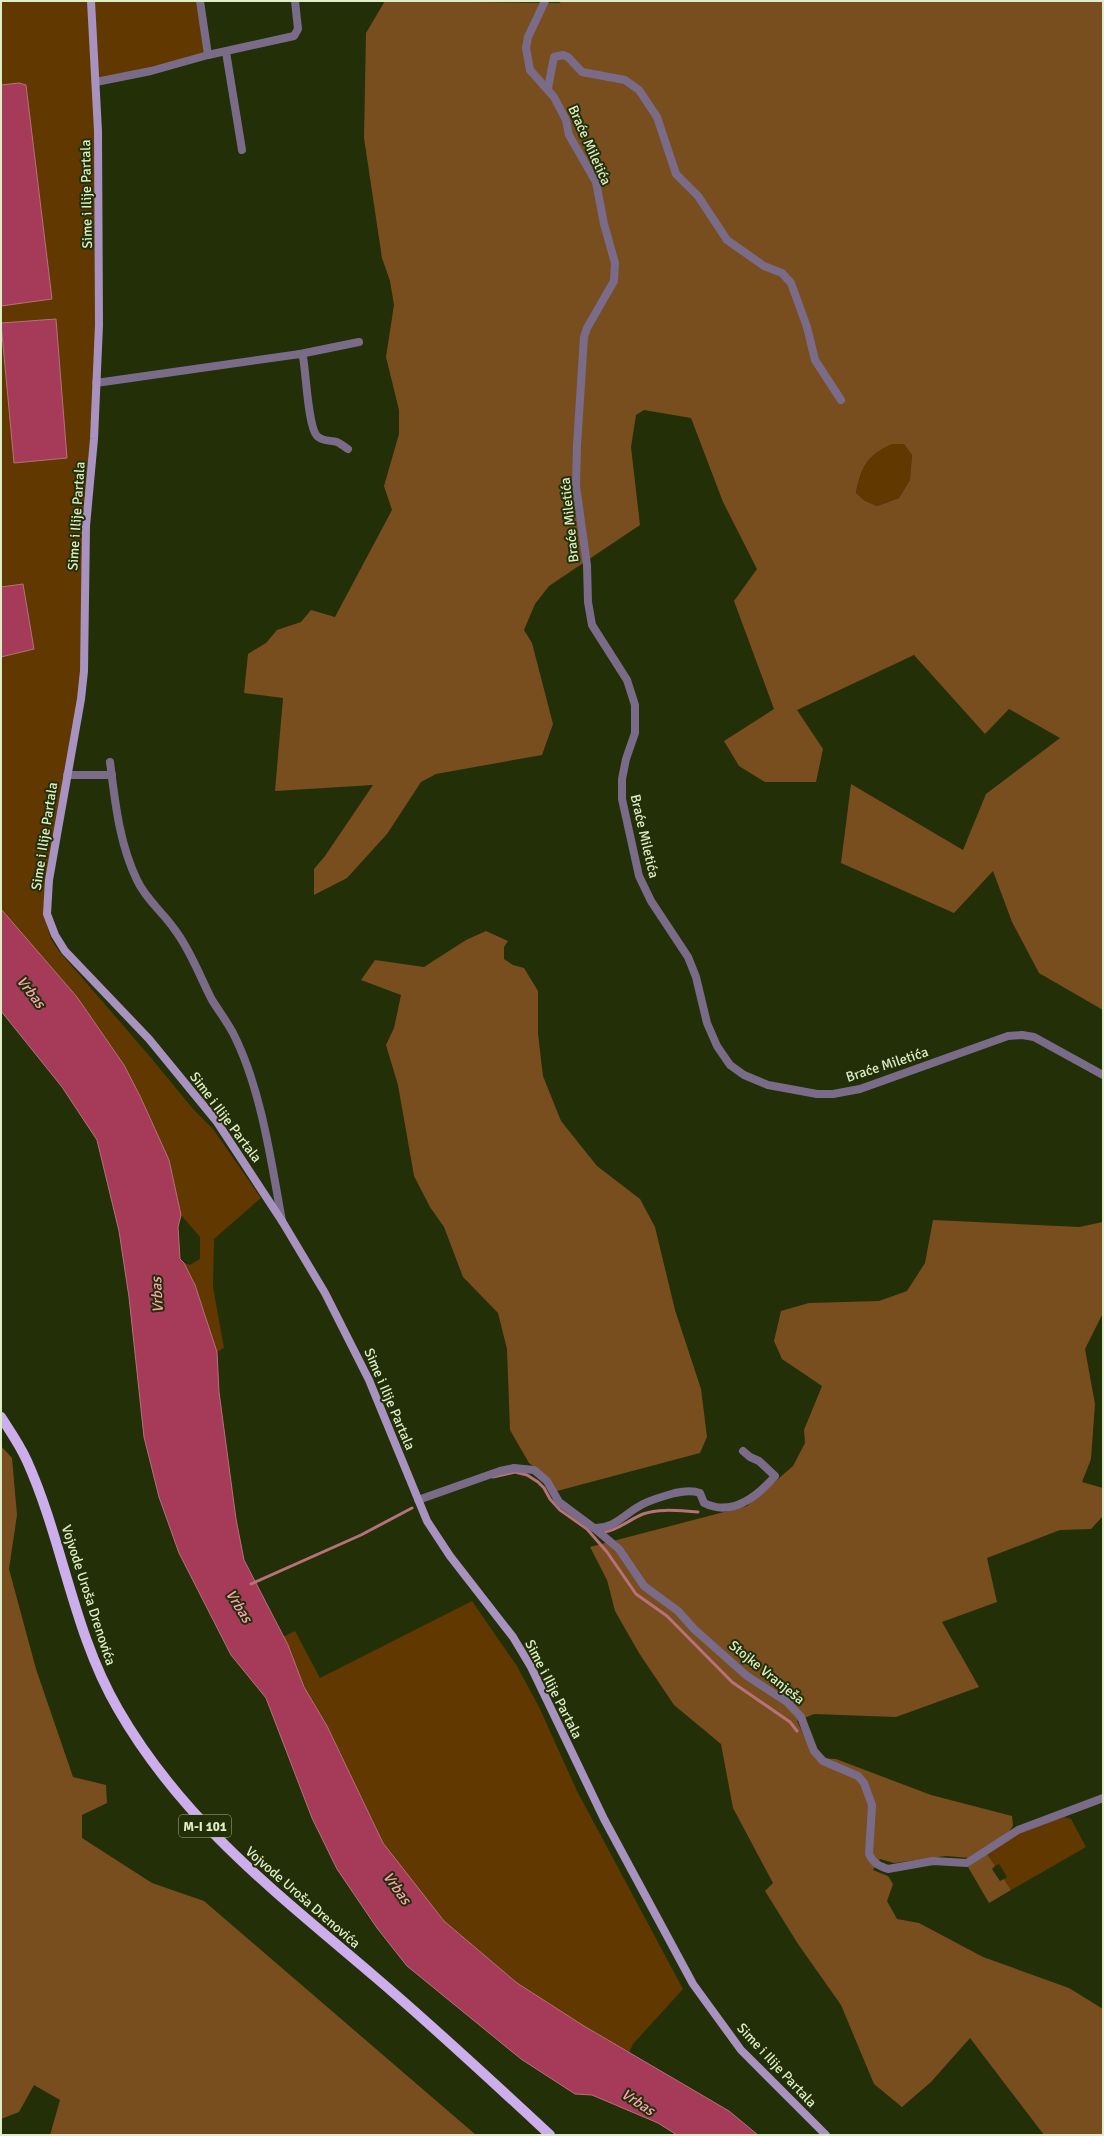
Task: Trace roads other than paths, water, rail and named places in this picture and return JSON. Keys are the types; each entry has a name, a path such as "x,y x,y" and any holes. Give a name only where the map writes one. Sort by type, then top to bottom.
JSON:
{"main road":[{"name":"Vojvode Uroša Drenovića","path":"1,1417 24,1454 36,1485 81,1625 102,1679 130,1728 163,1776 192,1811 237,1859 376,1978 550,2135"}],"street":[{"name":"Sime i Ilije Partala","path":"91,1 96,82 100,310 94,439 84,553 84,671 81,699 48,894 47,914 55,935 65,951 149,1039 217,1122 282,1221 325,1293 359,1360 385,1415 427,1521 504,1625 531,1667 604,1818 693,1984 741,2050 826,2135"},
{"path":"200,1 208,55"},
{"path":"96,82 151,71 208,55 226,52 296,34 298,28 295,1"},
{"name":"Braće Miletića","path":"545,1 528,38 526,48 530,70 548,88 566,120 572,142 596,182 604,224 615,262 614,281 587,328 584,337 576,486 587,565 588,602 592,625 627,680 635,705 635,733 626,759 622,780 623,805 639,876 651,901 688,957 696,977 707,1022 717,1046 724,1059 744,1075 768,1085 817,1094 833,1094 860,1090 1008,1036 1022,1035 1034,1037 1103,1075"},
{"path":"226,52 242,150"},
{"path":"548,88 554,56 563,55 568,57 582,72 625,80 639,90 657,117 676,174 698,196 727,240 764,266 782,273 791,283 807,327 815,360 841,400"},
{"path":"96,383 300,354 359,342"},
{"path":"300,354 303,357 306,369 312,425 317,436 327,441 338,442 348,449"},
{"path":"110,762 117,816 136,879 154,906 175,929 182,940 212,1000 233,1033 244,1058 269,1150 282,1221"},
{"path":"67,775 112,775"},
{"path":"594,1528 612,1526 641,1505 655,1498 679,1492 694,1491 700,1493 704,1503 720,1508 746,1503 762,1491 775,1476 759,1461 750,1457 743,1451"},
{"name":"Stojke Vranješa","path":"418,1500 500,1471 526,1468 534,1470 547,1481 559,1502 619,1549 644,1586 678,1611 694,1629 747,1676 787,1702 801,1717 814,1752 823,1762 858,1776 864,1783 872,1805 869,1854 876,1864 888,1869 933,1861 967,1863 1018,1830 1103,1798"}],"water":[{"path":"19,83 26,85 52,299 1,306 1,85"},
{"path":"56,319 67,458 14,463 1,323"},
{"path":"23,584 34,649 1,657 1,587"},
{"name":"Vrbas","path":"1,909 77,997 124,1065 169,1160 181,1215 178,1227 180,1259 184,1263 195,1285 217,1352 219,1392 236,1519 244,1560 288,1645 304,1687 327,1726 383,1843 444,1921 517,1983 584,2026 729,2111 758,2135 677,2135 658,2123 592,2095 575,2094 521,2059 407,1966 377,1928 337,1869 312,1818 266,1698 231,1655 179,1553 159,1497 144,1437 129,1297 119,1231 97,1140 62,1087 1,1011"}],"waterway":[{"path":"493,1477 515,1472 527,1475 538,1482 560,1510 587,1529 607,1552 636,1594 667,1616 732,1682 790,1722 797,1731"},
{"path":"251,1584 361,1535 412,1508"},
{"path":"604,1532 620,1527 638,1516 650,1512 670,1510 698,1512"}]}
